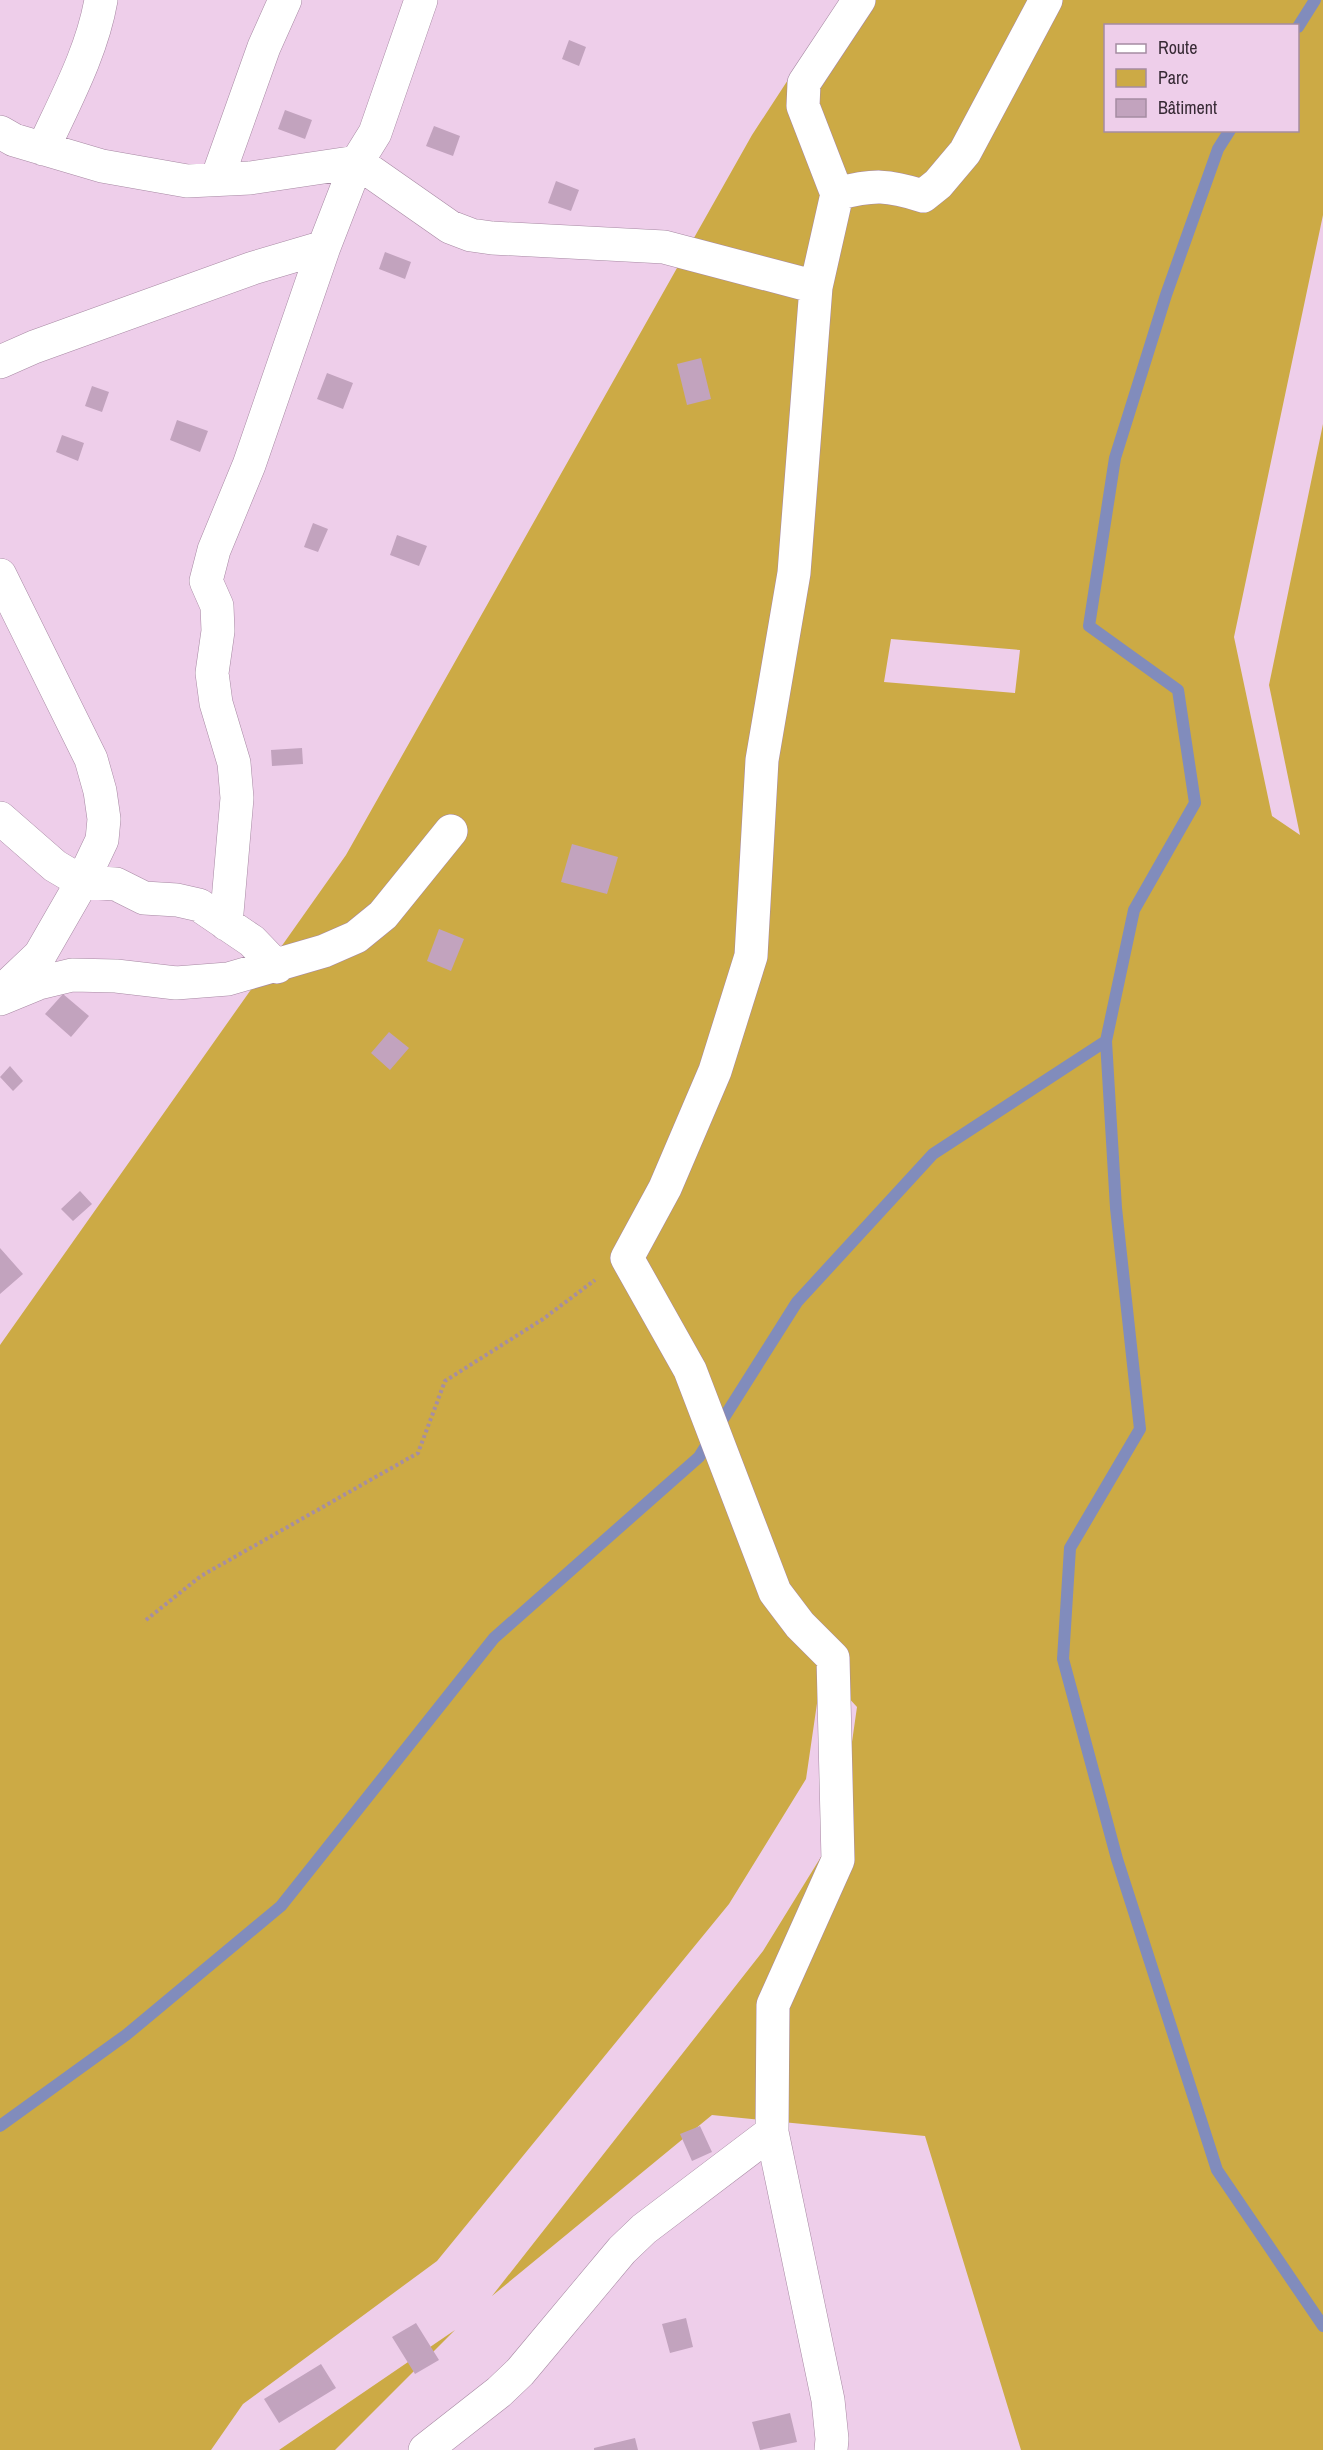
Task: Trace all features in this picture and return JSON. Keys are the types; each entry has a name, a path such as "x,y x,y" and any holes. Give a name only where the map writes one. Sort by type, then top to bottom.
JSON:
{"street":[{"path":"44,149 86,54 98,18 101,0"},
{"path":"217,179 264,47 285,0"},
{"path":"225,924 237,798 234,763 216,703 212,673 218,631 218,606 206,580 214,550 249,465 324,247 357,162 375,132 421,0"},
{"path":"831,2450 828,2400 772,2132 773,2005 838,1860 833,1658 800,1625 775,1592 690,1370 627,1258 665,1188 715,1071 752,956 762,760 794,573 816,287 837,194 803,106 804,83 859,0"},
{"path":"837,194 865,187 894,187 923,196 939,184 965,152 1046,0"},
{"path":"0,132 14,140 102,166 187,181 250,178 357,162 450,227 471,235 664,247 816,287"},
{"path":"0,362 34,347 253,268 324,247"},
{"path":"0,574 91,759 100,791 104,819 102,840 82,882 40,955 0,993"},
{"path":"0,818 55,866 82,882 116,884 144,898 177,900 199,905 252,941 277,967"},
{"path":"0,999 39,983 72,975 116,976 176,983 228,979 277,967 357,938 383,915 451,831"},
{"path":"425,2450 520,2372 622,2250 644,2229 772,2132"}],"path":[{"path":"146,1620 201,1575 418,1453 445,1381 543,1318 627,1258"}],"green space":[{"path":"840,0 1323,0 1323,215 1234,637 1272,816 1300,835 1269,685 1323,424 1323,2450 1021,2450 925,2136 712,2115 492,2296 763,1951 840,1826 857,1707 822,1669 806,1779 729,1904 437,2261 243,2404 211,2450 0,2450 0,1345 346,855 752,135","holes":["891,639 1020,650 1015,693 884,682"]},
{"path":"455,2330 335,2450 279,2450"}],"building":[{"path":"569,40 586,47 579,66 562,59"},
{"path":"285,110 312,120 305,139 278,129"},
{"path":"434,126 460,136 453,156 426,146"},
{"path":"556,181 579,190 571,211 548,203"},
{"path":"385,252 411,262 405,279 379,269"},
{"path":"701,358 711,399 687,405 677,364"},
{"path":"327,373 353,383 343,409 317,399"},
{"path":"92,386 109,392 102,412 85,406"},
{"path":"177,420 208,431 200,452 170,440"},
{"path":"62,435 84,443 78,461 56,452"},
{"path":"313,523 328,529 318,552 304,547"},
{"path":"397,535 427,546 419,566 390,555"},
{"path":"302,748 303,764 272,766 271,750"},
{"path":"572,844 618,857 607,894 561,882"},
{"path":"439,929 464,939 451,971 427,961"},
{"path":"63,994 89,1016 71,1037 45,1014"},
{"path":"389,1032 409,1048 390,1070 371,1053"},
{"path":"10,1066 23,1081 13,1091 0,1077"},
{"path":"80,1191 92,1204 73,1221 61,1209"},
{"path":"0,1248 23,1274 0,1294"},
{"path":"700,2126 712,2152 692,2161 680,2134"},
{"path":"686,2318 693,2347 670,2353 662,2324"},
{"path":"416,2323 439,2360 415,2374 392,2337"},
{"path":"321,2364 336,2388 279,2423 264,2399"},
{"path":"790,2413 797,2442 760,2450 752,2422"},
{"path":"635,2438 638,2450 594,2450 594,2448"}],"waterway":[{"path":"1299,25 1315,0"},
{"path":"1229,132 1218,149 1166,295 1115,458 1089,626 1178,690 1195,803 1134,910 1106,1041 1116,1208 1140,1429 1070,1548 1063,1659 1117,1859 1217,2170 1323,2326"},
{"path":"0,2126 126,2035 281,1906 494,1638 699,1457 797,1302 933,1154 1106,1041"}]}
